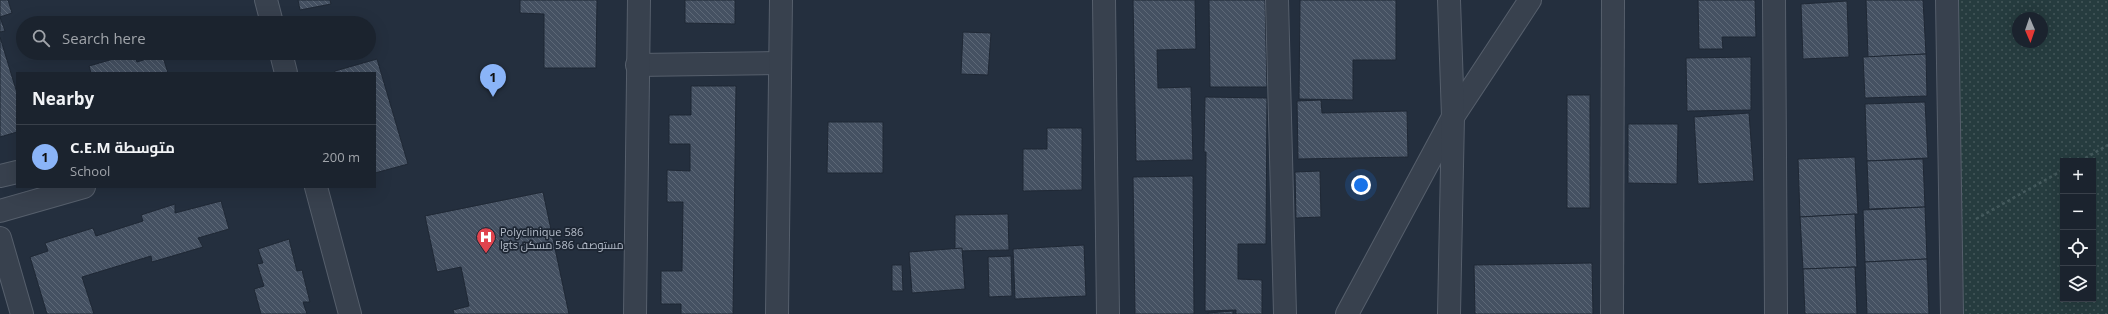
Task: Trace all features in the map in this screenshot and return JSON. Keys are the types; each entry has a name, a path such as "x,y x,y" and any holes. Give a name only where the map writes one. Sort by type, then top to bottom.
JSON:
{"street":[{"path":"266,0 270,16"},
{"path":"635,314 638,0"},
{"path":"776,314 781,0"},
{"path":"1104,0 1108,314"},
{"path":"1277,0 1285,314"},
{"path":"1449,0 1453,117 1449,314"},
{"path":"1347,314 1453,117 1530,0"},
{"path":"1612,0 1612,314"},
{"path":"1774,0 1776,314"},
{"path":"1947,0 1952,233 1952,314"},
{"path":"283,60 286,72"},
{"path":"637,65 780,63"},
{"path":"0,176 16,172"},
{"path":"0,211 80,188"},
{"path":"316,188 350,314"},
{"path":"0,238 22,314"}],"path":[{"path":"2085,158 2108,145"},
{"path":"1952,233 2060,172"}],"green space":[{"path":"1952,0 2108,0 2108,314 1953,314"}],"building":[{"path":"0,0 8,0 12,13 0,17"},
{"path":"298,0 330,0 331,4 300,10"},
{"path":"520,0 597,0 596,68 544,68 544,14 520,13"},
{"path":"685,0 735,0 735,24 685,23"},
{"path":"1133,0 1195,0 1196,49 1157,50 1158,88 1191,87 1193,160 1136,161"},
{"path":"1209,0 1265,0 1267,87 1210,87"},
{"path":"1300,0 1396,0 1396,60 1353,60 1353,100 1299,99"},
{"path":"1698,0 1755,0 1756,37 1722,37 1723,49 1699,49"},
{"path":"1866,0 1923,0 1926,54 1868,57"},
{"path":"1847,1 1849,57 1803,59 1801,4"},
{"path":"0,17 5,31 0,32"},
{"path":"963,32 991,33 988,75 961,74"},
{"path":"0,37 16,90 16,132 0,137"},
{"path":"1926,54 1927,96 1865,98 1863,57"},
{"path":"1751,57 1751,110 1687,111 1686,58"},
{"path":"376,59 408,164 376,173 376,72 335,71"},
{"path":"110,60 136,60 137,62 143,60 164,60 168,72 91,72 89,66"},
{"path":"691,86 736,86 733,314 681,314 681,304 661,304 661,271 682,271 683,202 667,202 667,170 690,171 690,144 669,144 669,115 691,115"},
{"path":"1567,95 1590,95 1590,208 1567,208"},
{"path":"1205,97 1267,98 1266,244 1238,244 1238,279 1262,280 1262,314 1236,314 1236,310 1205,311"},
{"path":"1321,100 1322,113 1407,111 1408,157 1298,159 1297,101"},
{"path":"1925,102 1928,158 1867,161 1865,104"},
{"path":"1749,113 1754,181 1698,184 1694,117"},
{"path":"828,122 883,122 883,173 827,173"},
{"path":"1628,124 1678,124 1677,184 1628,183"},
{"path":"1047,128 1082,128 1082,190 1023,191 1023,149 1047,149"},
{"path":"1855,157 1858,214 1800,217 1798,159"},
{"path":"1923,159 1925,207 1869,209 1867,161"},
{"path":"1320,171 1321,217 1296,218 1295,172"},
{"path":"1193,176 1194,314 1135,314 1133,177"},
{"path":"543,192 569,314 454,314 453,310 469,306 461,267 437,272 425,216"},
{"path":"221,201 229,229 198,238 203,247 152,262 151,256 82,277 94,314 47,314 30,257 48,251 45,243 93,228 96,236 143,221 141,215 175,204 175,213"},
{"path":"1925,207 1927,259 1865,262 1863,210"},
{"path":"1008,214 1009,250 955,251 955,215"},
{"path":"1855,214 1857,267 1803,269 1800,217"},
{"path":"289,239 297,271 302,270 310,302 303,302 307,314 261,314 254,289 264,286 257,264 263,263 258,249"},
{"path":"1084,245 1086,296 1015,299 1013,249"},
{"path":"962,248 965,289 912,293 909,252"},
{"path":"1011,256 1012,296 989,297 988,257"},
{"path":"1927,259 1929,314 1867,314 1865,262"},
{"path":"1592,263 1593,314 1475,314 1474,265"},
{"path":"892,265 902,265 903,291 892,291"},
{"path":"1855,267 1857,314 1805,314 1803,269"},
{"path":"1233,311 1233,314 1208,314 1208,313"}],"place":[{"name":"C.E.M متوسطة","path":"493,97"},
{"name":"Polyclinique 586 lgts مستوصف 586 مسكن","path":"486,254"}]}
